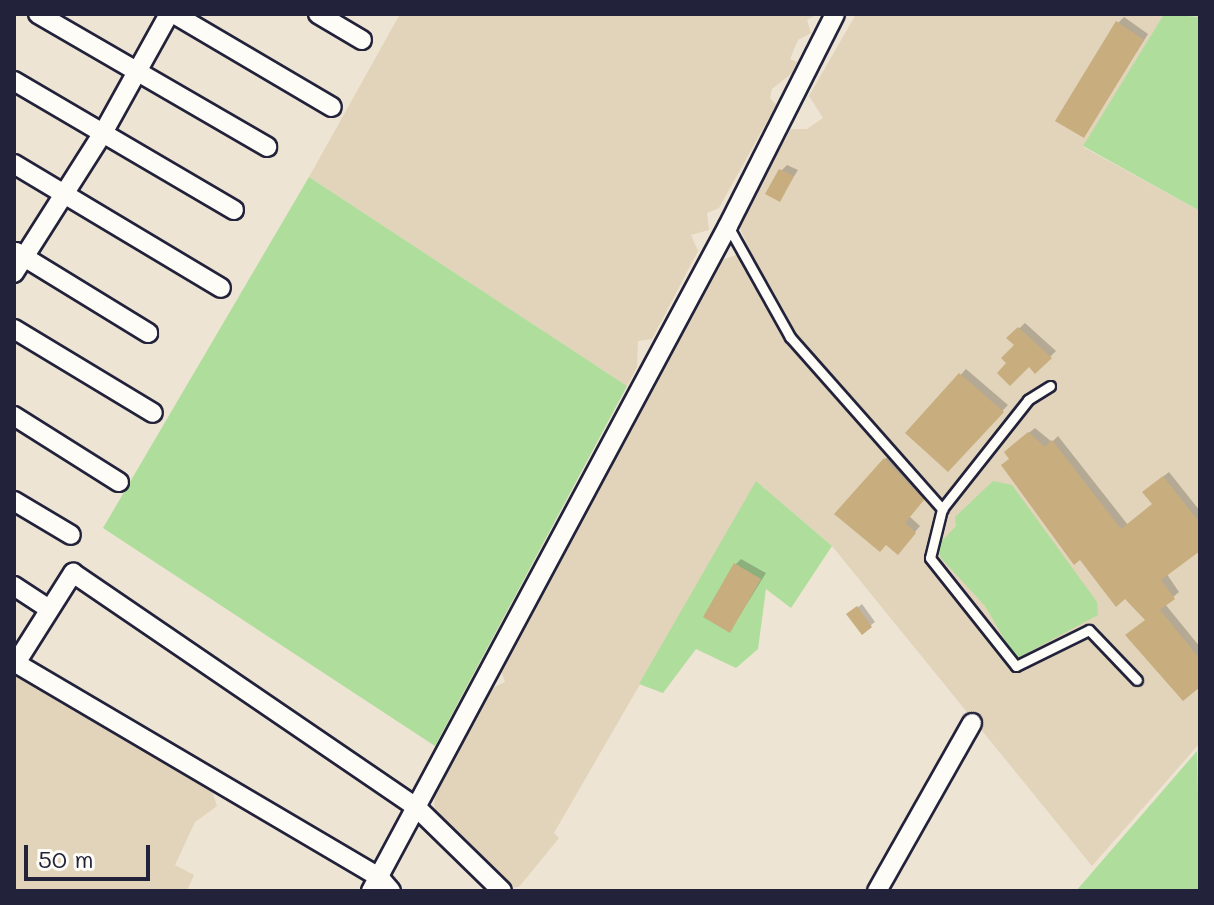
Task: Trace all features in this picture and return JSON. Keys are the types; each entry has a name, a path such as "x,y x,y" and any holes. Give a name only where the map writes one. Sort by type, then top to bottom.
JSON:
{"street":[{"path":"38,14 267,147"},
{"path":"148,333 17,260 66,193 172,14 332,107"},
{"path":"318,14 362,40"},
{"path":"375,884 728,226 835,14"},
{"path":"14,81 234,210"},
{"path":"14,164 221,288"},
{"path":"14,329 153,413"},
{"path":"14,416 119,482"},
{"path":"14,501 71,535"},
{"path":"391,891 15,662 73,573 416,807 502,891"},
{"path":"14,586 49,609"},
{"path":"877,891 972,723"}],"lane":[{"path":"728,226 790,337 942,509"},
{"path":"1050,386 1028,400 942,509 930,558 1016,666 1089,630 1137,680"}],"shaded area":[{"path":"400,14 817,14 807,20 811,33 798,40 790,59 797,62 792,73 772,89 770,98 776,105 719,208 707,213 709,230 691,235 698,251 652,339 638,341 637,367 627,386 309,177"},
{"path":"856,14 1164,14 1083,147 1200,211 1200,743 1092,866 832,546 757,482 554,833 559,838 519,887 509,888 435,813 434,796 489,690 505,682 501,670 719,261 750,250 738,225 791,129 807,129 823,118 809,96"},
{"path":"14,669 212,791 217,806 195,822 175,865 194,875 187,891 14,891"}],"green space":[{"path":"1164,14 1200,17 1200,211 1083,146"},
{"path":"309,177 627,386 435,746 103,528"},
{"path":"756,481 832,546 791,608 766,589 758,649 736,668 696,649 663,693 639,684"},
{"path":"993,481 1012,485 1097,602 1098,615 1016,659 985,606 941,558 937,546 956,526 955,517"},
{"path":"1197,751 1200,891 1076,891"}],"building":[{"path":"1116,21 1144,40 1084,138 1055,121"},
{"path":"779,169 794,176 780,202 765,194"},
{"path":"1018,327 1052,358 1035,374 1029,367 1010,386 997,373 1006,363 1001,358 1014,345 1006,338"},
{"path":"959,373 1004,412 948,472 905,433"},
{"path":"1028,432 1045,447 1052,440 1121,529 1152,504 1142,492 1163,476 1200,523 1200,551 1161,580 1175,599 1160,610 1200,659 1200,687 1183,701 1125,635 1145,620 1125,599 1116,607 1080,560 1074,565 1001,465 1009,459 1004,452"},
{"path":"884,458 924,500 905,523 916,533 898,555 886,545 880,552 834,514"},
{"path":"734,563 761,579 730,633 703,617"},
{"path":"857,606 872,627 862,635 846,614"}]}
